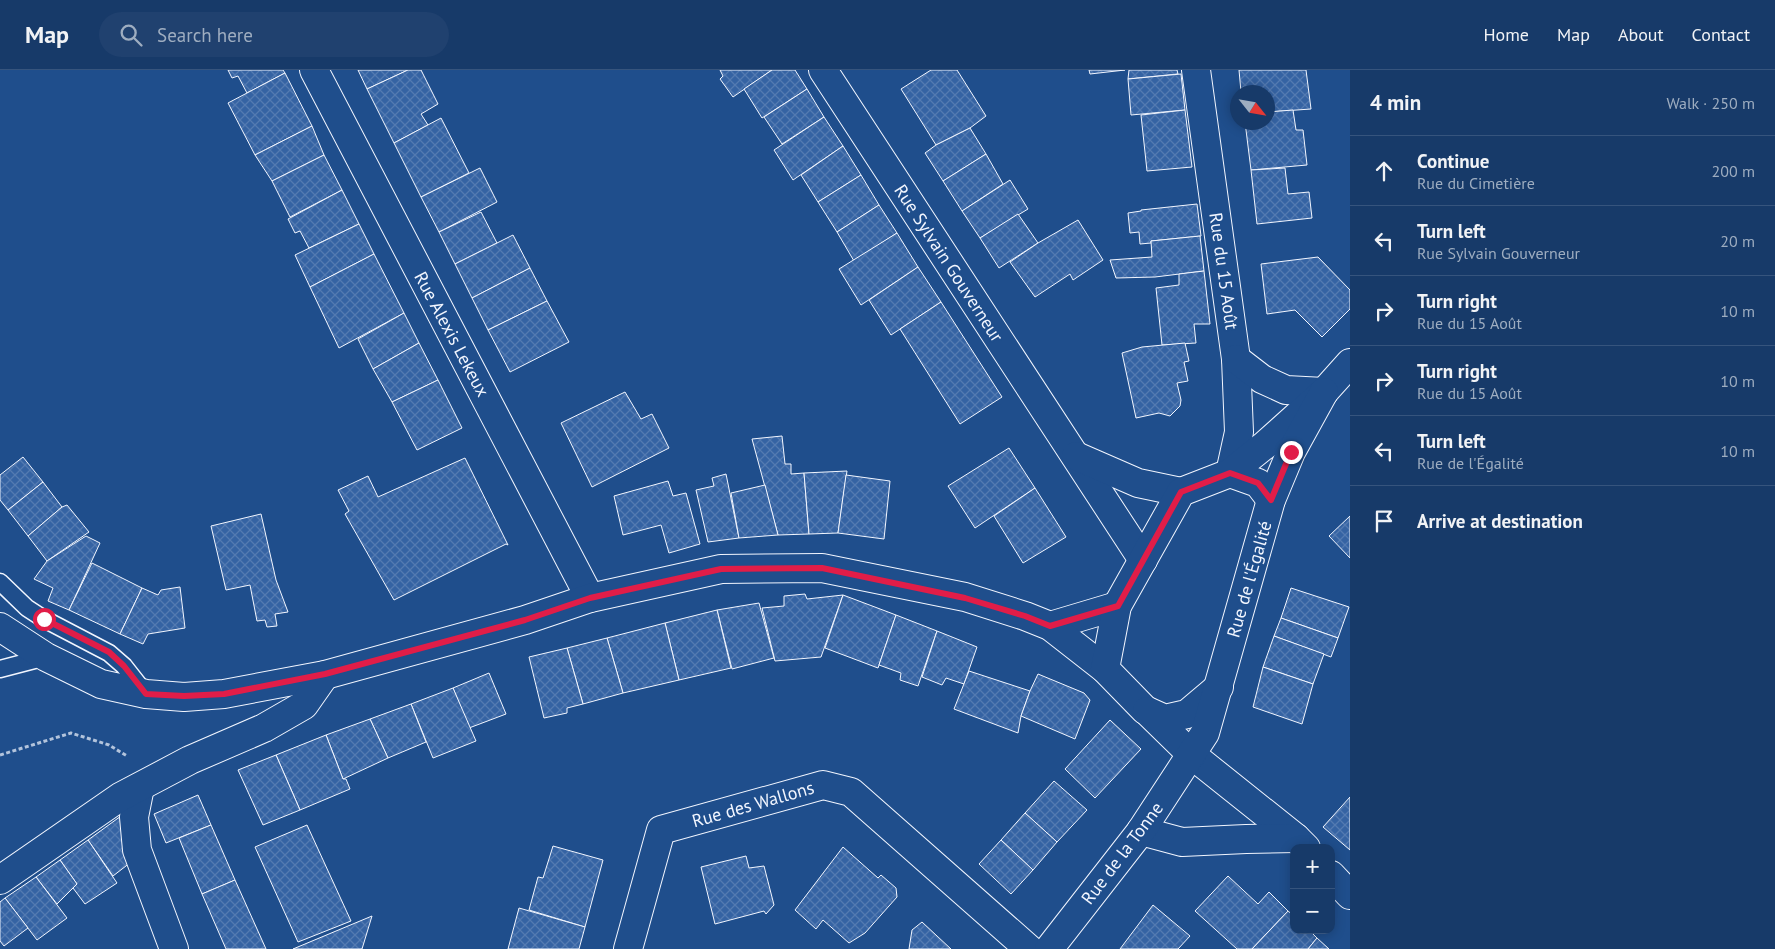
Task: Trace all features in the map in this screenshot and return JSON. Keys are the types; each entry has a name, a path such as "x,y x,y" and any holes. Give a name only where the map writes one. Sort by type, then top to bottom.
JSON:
{"street":[{"name":"Rue Alexis Lekeux","path":"314,70 590,598"},
{"name":"Rue Sylvain Gouverneur","path":"823,70 1143,560"},
{"name":"Rue du 15 Août","path":"1196,70 1236,359 1238,432 1230,473"},
{"path":"1236,359 1262,379 1286,390 1324,392"},
{"name":"Rue de l'Égalité","path":"1230,473 1265,446 1324,392 1350,363"},
{"name":"Rue de l'Égalité","path":"1192,755 1205,734 1271,500 1291,452 1324,392"},
{"path":"1076,456 1138,483 1181,492 1230,473 1258,483 1271,500"},
{"path":"1105,669 1118,606 1181,492"},
{"path":"0,627 46,657 101,684 146,694 184,696 224,694 325,674 525,620 590,598 721,569 822,568 965,598 1025,616 1050,626 1105,669 1192,755 1301,843"},
{"path":"1050,626 1118,606"},
{"path":"0,880 120,797 190,760 264,728 304,705 325,674"},
{"path":"1145,710 1165,719 1187,714 1219,686"},
{"name":"Rue de la Tonne","path":"1049,949 1141,831 1192,755"},
{"path":"150,782 134,817 137,850 174,949"},
{"name":"Rue des Wallons","path":"628,949 661,830 823,785 851,792 1029,949"},
{"path":"1141,831 1182,842 1246,839 1301,843"},
{"path":"1335,879 1350,895"}],"lane":[{"path":"0,582 27,608 44,619 109,652 124,666 146,694"},
{"path":"0,669 46,657"}],"path":[{"path":"0,755 71,732 109,745 150,782"}],"building":[{"path":"228,70 283,70 285,73 247,93 238,76 232,78"},
{"path":"358,70 408,70 367,89"},
{"path":"408,70 421,70 438,104 421,114 428,125 394,143 367,89"},
{"path":"720,70 772,70 733,97 720,79 723,76"},
{"path":"772,70 795,70 807,89 762,118 744,89"},
{"path":"931,70 957,70 986,116 970,128 936,145 901,89"},
{"path":"1089,70 1125,70 1090,74"},
{"path":"1129,70 1177,70 1178,74 1128,79"},
{"path":"1239,70 1306,70 1311,109 1275,112 1275,85 1240,85"},
{"path":"285,73 312,126 255,155 228,103"},
{"path":"1181,74 1185,110 1131,115 1128,79"},
{"path":"807,89 824,117 782,144 764,117"},
{"path":"1185,110 1192,167 1147,171 1141,115"},
{"path":"1293,110 1296,130 1303,130 1307,165 1251,170 1246,130 1275,130 1275,111"},
{"path":"824,117 843,146 793,180 774,150"},
{"path":"441,118 469,173 421,197 394,143"},
{"path":"312,126 324,155 272,181 255,155"},
{"path":"970,128 986,154 943,181 925,153 936,145"},
{"path":"843,146 861,175 818,202 801,175"},
{"path":"986,154 1003,184 962,211 943,181"},
{"path":"324,155 342,190 290,217 272,181"},
{"path":"480,168 497,202 439,232 421,197"},
{"path":"1285,168 1288,194 1309,192 1312,218 1257,224 1251,170"},
{"path":"861,175 879,205 837,232 818,202"},
{"path":"1010,180 1028,209 980,238 962,211"},
{"path":"342,190 359,224 309,248 300,231 295,233 288,219"},
{"path":"1197,204 1201,236 1151,241 1151,243 1140,244 1139,232 1130,233 1128,213"},
{"path":"879,205 897,233 854,261 837,232"},
{"path":"481,212 497,243 455,264 439,232"},
{"path":"1018,214 1038,243 999,268 980,238"},
{"path":"1078,220 1103,260 1073,280 1070,274 1035,297 1010,262"},
{"path":"359,224 374,254 310,287 295,255"},
{"path":"897,233 918,267 861,305 839,269"},
{"path":"513,235 530,268 472,298 455,264"},
{"path":"1200,236 1204,271 1155,277 1116,278 1110,260 1152,257 1151,241"},
{"path":"374,254 404,313 339,348 310,287"},
{"path":"1318,257 1350,290 1350,309 1322,337 1295,310 1267,314 1261,264"},
{"path":"918,267 941,302 891,335 869,300"},
{"path":"530,268 547,301 488,330 472,298"},
{"path":"1204,271 1210,324 1194,324 1196,343 1162,345 1156,288 1179,285 1179,274"},
{"path":"547,301 569,342 510,372 488,330"},
{"path":"941,302 1002,397 960,424 900,329"},
{"path":"404,313 419,343 373,369 358,339"},
{"path":"419,343 438,380 392,402 373,369"},
{"path":"1185,343 1189,361 1184,362 1188,381 1177,383 1181,400 1180,406 1170,416 1159,413 1136,418 1122,353 1142,347"},
{"path":"438,380 462,428 417,450 392,402"},
{"path":"625,392 641,419 652,414 669,448 592,487 561,423"},
{"path":"782,436 785,464 791,464 791,474 804,473 809,534 778,535 752,439"},
{"path":"1009,448 1035,488 975,528 948,486"},
{"path":"23,457 43,482 8,510 0,500 0,475"},
{"path":"465,458 508,545 506,544 394,600 345,514 349,511 338,490 368,476 378,497"},
{"path":"847,471 838,533 809,534 804,473"},
{"path":"726,474 739,538 708,542 696,490 714,486 712,478"},
{"path":"846,475 890,481 884,539 838,533"},
{"path":"668,481 673,496 686,493 700,544 669,553 661,525 623,535 614,496"},
{"path":"43,482 62,507 28,536 8,510"},
{"path":"765,485 778,535 739,538 731,493"},
{"path":"1035,488 1066,537 1023,563 994,516"},
{"path":"67,505 89,532 47,561 28,536 62,507"},
{"path":"261,514 276,580 288,612 275,614 277,626 267,627 265,620 257,621 250,585 226,590 211,526"},
{"path":"1350,516 1350,558 1329,536"},
{"path":"86,536 100,543 69,610 48,601 53,588 34,579 47,561"},
{"path":"92,563 142,588 120,634 69,610"},
{"path":"180,587 185,628 148,634 143,644 120,634 142,588 158,595 161,590"},
{"path":"1291,588 1349,607 1338,638 1281,618"},
{"path":"805,594 807,599 843,595 821,657 775,661 762,608 784,606 784,596"},
{"path":"843,595 896,615 878,668 825,648"},
{"path":"759,603 774,658 732,669 717,610"},
{"path":"717,610 731,668 679,680 665,623"},
{"path":"896,615 937,631 918,686 900,680 901,673 879,665"},
{"path":"1281,618 1338,638 1331,657 1274,636"},
{"path":"665,623 679,680 623,693 607,638"},
{"path":"937,631 977,647 964,684 946,678 942,685 922,677"},
{"path":"1274,636 1324,654 1313,684 1263,667"},
{"path":"607,638 623,693 583,704 567,648"},
{"path":"567,648 583,704 567,708 567,713 544,718 529,657"},
{"path":"1263,667 1313,684 1302,724 1253,707"},
{"path":"969,671 1030,691 1021,716 1018,733 954,709"},
{"path":"489,673 506,714 469,728 453,688"},
{"path":"1038,674 1084,693 1090,700 1075,739 1021,716"},
{"path":"453,688 476,741 433,758 411,704"},
{"path":"411,704 426,742 388,758 370,719"},
{"path":"370,719 388,758 343,779 326,735"},
{"path":"1110,720 1141,749 1095,798 1065,769"},
{"path":"326,735 343,779 346,779 350,789 300,810 276,755"},
{"path":"276,755 300,810 263,825 238,770"},
{"path":"1054,781 1087,810 1057,842 1025,813"},
{"path":"198,795 211,825 166,843 154,814"},
{"path":"1350,797 1350,850 1323,827"},
{"path":"1025,813 1057,842 1033,870 1001,840"},
{"path":"121,816 135,859 113,876 88,840"},
{"path":"211,825 235,880 202,894 179,838"},
{"path":"307,825 351,921 298,942 255,847"},
{"path":"88,840 117,883 85,904 73,888 77,884 60,860"},
{"path":"1001,840 1033,870 1011,894 979,864"},
{"path":"553,846 603,860 585,927 529,910 538,877 543,878"},
{"path":"843,847 878,878 881,875 896,888 897,897 865,933 849,943 823,920 816,929 795,910"},
{"path":"746,856 749,868 764,866 774,905 766,914 764,911 715,924 701,867"},
{"path":"60,860 77,884 57,904 36,877"},
{"path":"1228,876 1258,904 1269,892 1288,911 1252,949 1237,949 1195,911"},
{"path":"36,877 67,918 37,940 5,898"},
{"path":"235,880 266,949 226,949 202,894"},
{"path":"5,898 28,928 4,946 0,941 0,902"},
{"path":"1153,905 1190,936 1178,949 1120,949"},
{"path":"519,908 585,927 579,949 508,949"},
{"path":"1288,911 1290,913 1290,934 1313,934 1317,938 1308,949 1252,949"},
{"path":"372,916 362,949 293,949"},
{"path":"922,922 951,949 909,949 912,930"},
{"path":"1317,938 1329,949 1308,949"}],"route":[{"path":"44,619 109,652 124,666 146,694 184,696 224,694 325,674 525,620 590,598 721,569 822,568 965,598 1025,616 1050,626 1118,606 1181,492 1230,473 1258,483 1271,500 1291,452"}]}
